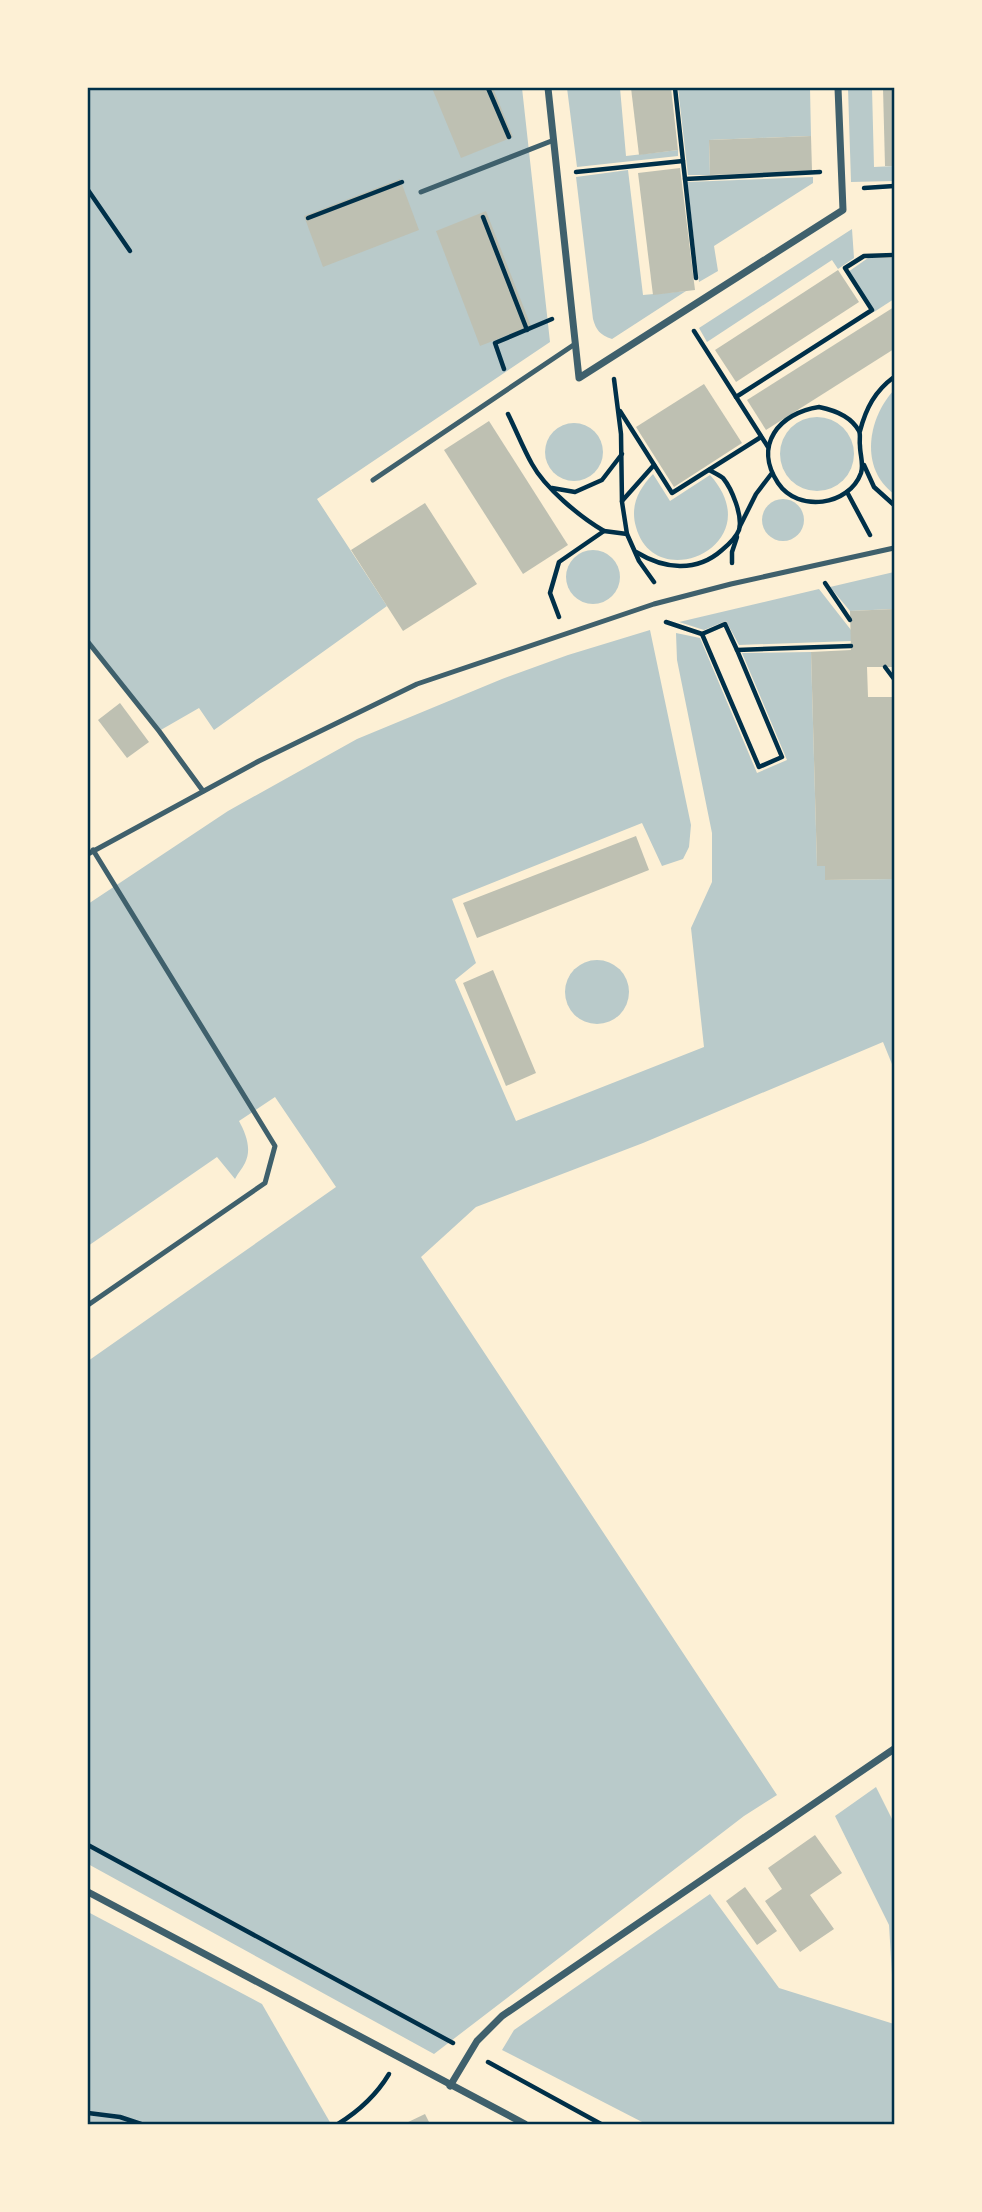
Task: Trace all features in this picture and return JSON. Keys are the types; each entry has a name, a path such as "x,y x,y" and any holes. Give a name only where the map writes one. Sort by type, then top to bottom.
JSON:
{"street":[{"path":"548,88 579,378 843,210 838,88"},
{"path":"450,2086 477,2041 502,2016 894,1749"},
{"path":"88,1892 525,2124"}],"lane":[{"path":"421,192 554,140"},
{"path":"373,480 575,344"},
{"path":"88,1306 265,1183 275,1146 90,852 203,791 417,684 667,601 894,548"},
{"path":"88,642 203,791"}],"path":[{"path":"488,88 511,141"},
{"path":"675,88 699,302"},
{"path":"558,174 683,161"},
{"path":"685,179 842,171"},
{"path":"842,189 894,186"},
{"path":"88,190 130,251"},
{"path":"483,217 527,330"},
{"path":"736,397 872,310 845,268 864,256 894,255"},
{"path":"510,387 495,342 572,311"},
{"path":"682,312 768,447 772,473 780,486 791,496 805,501 820,503 834,500 857,482 862,470 860,432 866,411 872,399 894,377"},
{"path":"611,358 623,453 622,502 627,534 639,561 667,601"},
{"path":"499,394 533,466 551,488 604,531 627,534"},
{"path":"768,447 777,428 788,416 803,409 819,407 835,410 849,419 860,432"},
{"path":"618,408 672,493 761,437"},
{"path":"551,488 575,492 602,480 623,453"},
{"path":"862,461 874,487 894,505"},
{"path":"622,502 654,466"},
{"path":"709,470 723,478 738,510 739,529 732,552 731,584"},
{"path":"635,551 651,561 673,567 695,565 714,557 731,543 756,494 772,473"},
{"path":"847,492 879,552"},
{"path":"565,634 551,593 559,562 604,531"},
{"path":"813,567 850,620"},
{"path":"657,619 702,634 725,624 782,757 759,767 702,634"},
{"path":"737,650 851,646"},
{"path":"885,667 894,679"},
{"path":"88,1845 601,2124"},
{"path":"338,2124 351,2116 380,2089 399,2059"},
{"path":"88,2113 120,2117 141,2124"}],"shaded area":[{"path":"88,88 522,88 550,342 317,499 387,606 214,730 199,708 159,731 88,643"},
{"path":"567,88 620,88 626,156 678,150 678,156 577,167"},
{"path":"678,88 810,88 811,136 709,140 710,175 688,175"},
{"path":"848,88 872,88 874,167 894,166 894,181 851,182"},
{"path":"628,170 643,295 686,291 612,339 599,332 593,319 576,177"},
{"path":"813,177 813,183 714,246 718,271 699,282 687,182"},
{"path":"852,229 854,258 838,269 832,260 707,342 699,328"},
{"path":"868,258 894,258 894,299 874,312 848,272"},
{"path":"894,390 894,494 876,471 871,443 878,414"},
{"path":"824,417 844,427 852,440 852,468 844,481 831,489 810,491 790,481 782,468 780,447 790,427 803,419"},
{"path":"568,423 580,423 595,431 603,446 603,458 595,473 580,481 568,481 553,473 545,458 545,446 553,431"},
{"path":"653,474 670,501 710,475 725,500 727,522 719,540 703,553 684,560 664,558 647,548 636,527 634,512 639,492"},
{"path":"783,499 798,505 804,520 798,535 783,541 768,535 762,520 768,505"},
{"path":"593,550 612,558 620,577 612,596 593,604 574,596 566,577 574,558"},
{"path":"894,572 894,609 850,611 830,587"},
{"path":"819,589 851,630 851,641 739,645 726,621 704,630 679,622"},
{"path":"650,630 691,825 689,847 683,859 662,866 642,823 452,899 476,963 455,980 516,1121 704,1047 691,928 712,882 712,833 677,660 676,633 700,638 757,773 787,760 742,653 811,652 817,865 825,866 826,880 894,879 894,1069 883,1042 643,1143 476,1207 421,1257 777,1795 744,1816 434,2054 88,1864 88,1361 336,1187 275,1097 239,1121 246,1136 248,1152 235,1179 217,1157 88,1246 88,904 228,811 357,739 502,679"},
{"path":"591,960 603,960 620,969 627,980 627,1004 620,1015 603,1024 591,1024 579,1019 570,1010 565,998 565,986 570,974 579,965"},
{"path":"876,1787 894,1823 894,2008 889,1925 835,1816"},
{"path":"710,1894 779,1988 894,2024 894,2124 646,2124 502,2050 514,2030"},
{"path":"88,1912 262,2004 331,2124 88,2124"}],"building":[{"path":"432,88 493,88 513,137 461,158"},
{"path":"631,88 671,88 678,150 639,155"},
{"path":"883,88 894,88 894,166 885,166"},
{"path":"811,136 812,171 710,175 709,140"},
{"path":"680,168 695,290 653,295 638,173"},
{"path":"400,179 419,230 323,267 304,216"},
{"path":"486,211 531,326 480,346 436,231"},
{"path":"838,270 859,302 736,382 715,350"},
{"path":"894,307 894,349 766,430 747,400"},
{"path":"704,384 742,443 674,487 636,427"},
{"path":"489,421 568,545 523,574 444,450"},
{"path":"425,503 477,584 403,631 351,550"},
{"path":"894,609 894,667 867,667 868,697 894,697 894,879 825,880 825,866 817,866 811,652 851,650 850,611"},
{"path":"120,703 149,742 127,758 98,720"},
{"path":"636,836 649,870 477,938 463,903"},
{"path":"493,970 536,1073 506,1086 463,983"},
{"path":"815,1835 842,1873 810,1895 834,1929 800,1952 765,1901 782,1889 768,1868"},
{"path":"745,1887 777,1931 757,1945 726,1901"},
{"path":"425,2114 430,2124 404,2124"}]}
